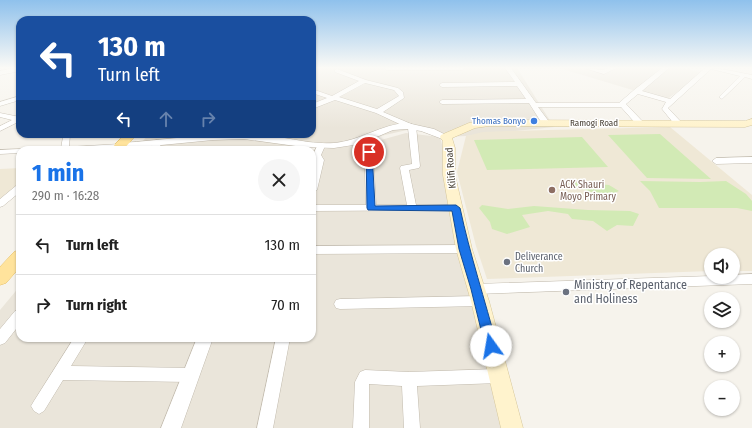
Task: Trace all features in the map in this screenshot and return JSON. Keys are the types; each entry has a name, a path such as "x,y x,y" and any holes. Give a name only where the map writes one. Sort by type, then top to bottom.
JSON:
{"main road":[{"name":"Ramogi Road","path":"445,137 473,125 482,124 678,123 750,125"},
{"name":"Kilifi Road","path":"445,137 448,140 449,174 464,249 479,295 512,428"},
{"path":"120,146 127,138"},
{"path":"0,278 16,260"}],"street":[{"path":"316,105 351,88"},
{"path":"378,112 402,97 396,89 392,88"},
{"path":"522,88 546,123"},
{"path":"622,105 640,88"},
{"path":"678,123 665,108 670,101 685,88"},
{"path":"722,97 731,88"},
{"path":"636,91 670,101"},
{"path":"316,92 378,112 410,126 416,166 404,168 412,208"},
{"path":"0,104 16,99"},
{"path":"442,102 622,105 640,123"},
{"path":"0,115 16,118"},
{"path":"0,129 16,121"},
{"name":"Kilifi Road","path":"271,138 321,146 344,144 368,138 384,130 410,126 422,128 445,137"},
{"name":"Kilifi Road","path":"132,146 184,138"},
{"path":"368,138 371,208"},
{"path":"273,146 276,139"},
{"path":"156,146 159,142"},
{"path":"316,175 320,160 317,155 321,146"},
{"path":"0,152 16,151"},
{"path":"716,161 752,160"},
{"path":"0,204 16,190"},
{"path":"316,208 456,208"},
{"path":"316,250 464,249"},
{"path":"340,304 752,279"},
{"path":"0,339 16,320"},
{"path":"39,406 79,342"},
{"path":"170,428 203,342"},
{"path":"265,428 282,342"},
{"path":"60,373 190,375"},
{"path":"361,428 362,382 365,377 409,379 498,376"},
{"path":"409,379 412,428"}],"shaded area":[{"path":"316,88 530,88 554,127 445,137 421,131 407,130 385,135 352,146 138,146 146,138 316,138"},
{"path":"626,88 682,88 666,100"},
{"name":"ACK Shauri Moyo Primary","path":"670,127 752,195 752,271 740,271 740,248 704,248 704,271 487,279 476,246 457,172 466,136 483,132"},
{"path":"406,133 440,137 519,428 0,428 0,310 16,291 16,342 316,342 316,150 363,145"},
{"path":"16,168 16,191 0,205 0,169"}],"green space":[{"path":"660,134 711,179 647,178 608,135"},
{"path":"582,137 608,167 487,170 474,140"},
{"path":"640,181 726,181 746,194 752,201 752,211 737,208 659,208 650,191"},
{"path":"569,182 609,185 619,191 606,195 573,188"},
{"path":"482,205 508,209 534,206 630,211 639,214 633,226 617,225 607,231 593,221 572,219 568,214 548,211 522,215 530,227 507,234 492,229 490,222 479,208"}],"place":[{"name":"Thomas Bonyo","path":"534,121"},
{"name":"ACK Shauri Moyo Primary","path":"552,190"},
{"name":"Deliverance Church","path":"507,262"},
{"name":"Ministry of Repentance and Holiness","path":"566,292"}],"route":[{"path":"369,152 371,208 456,208 464,249 477,289 491,346"}]}
